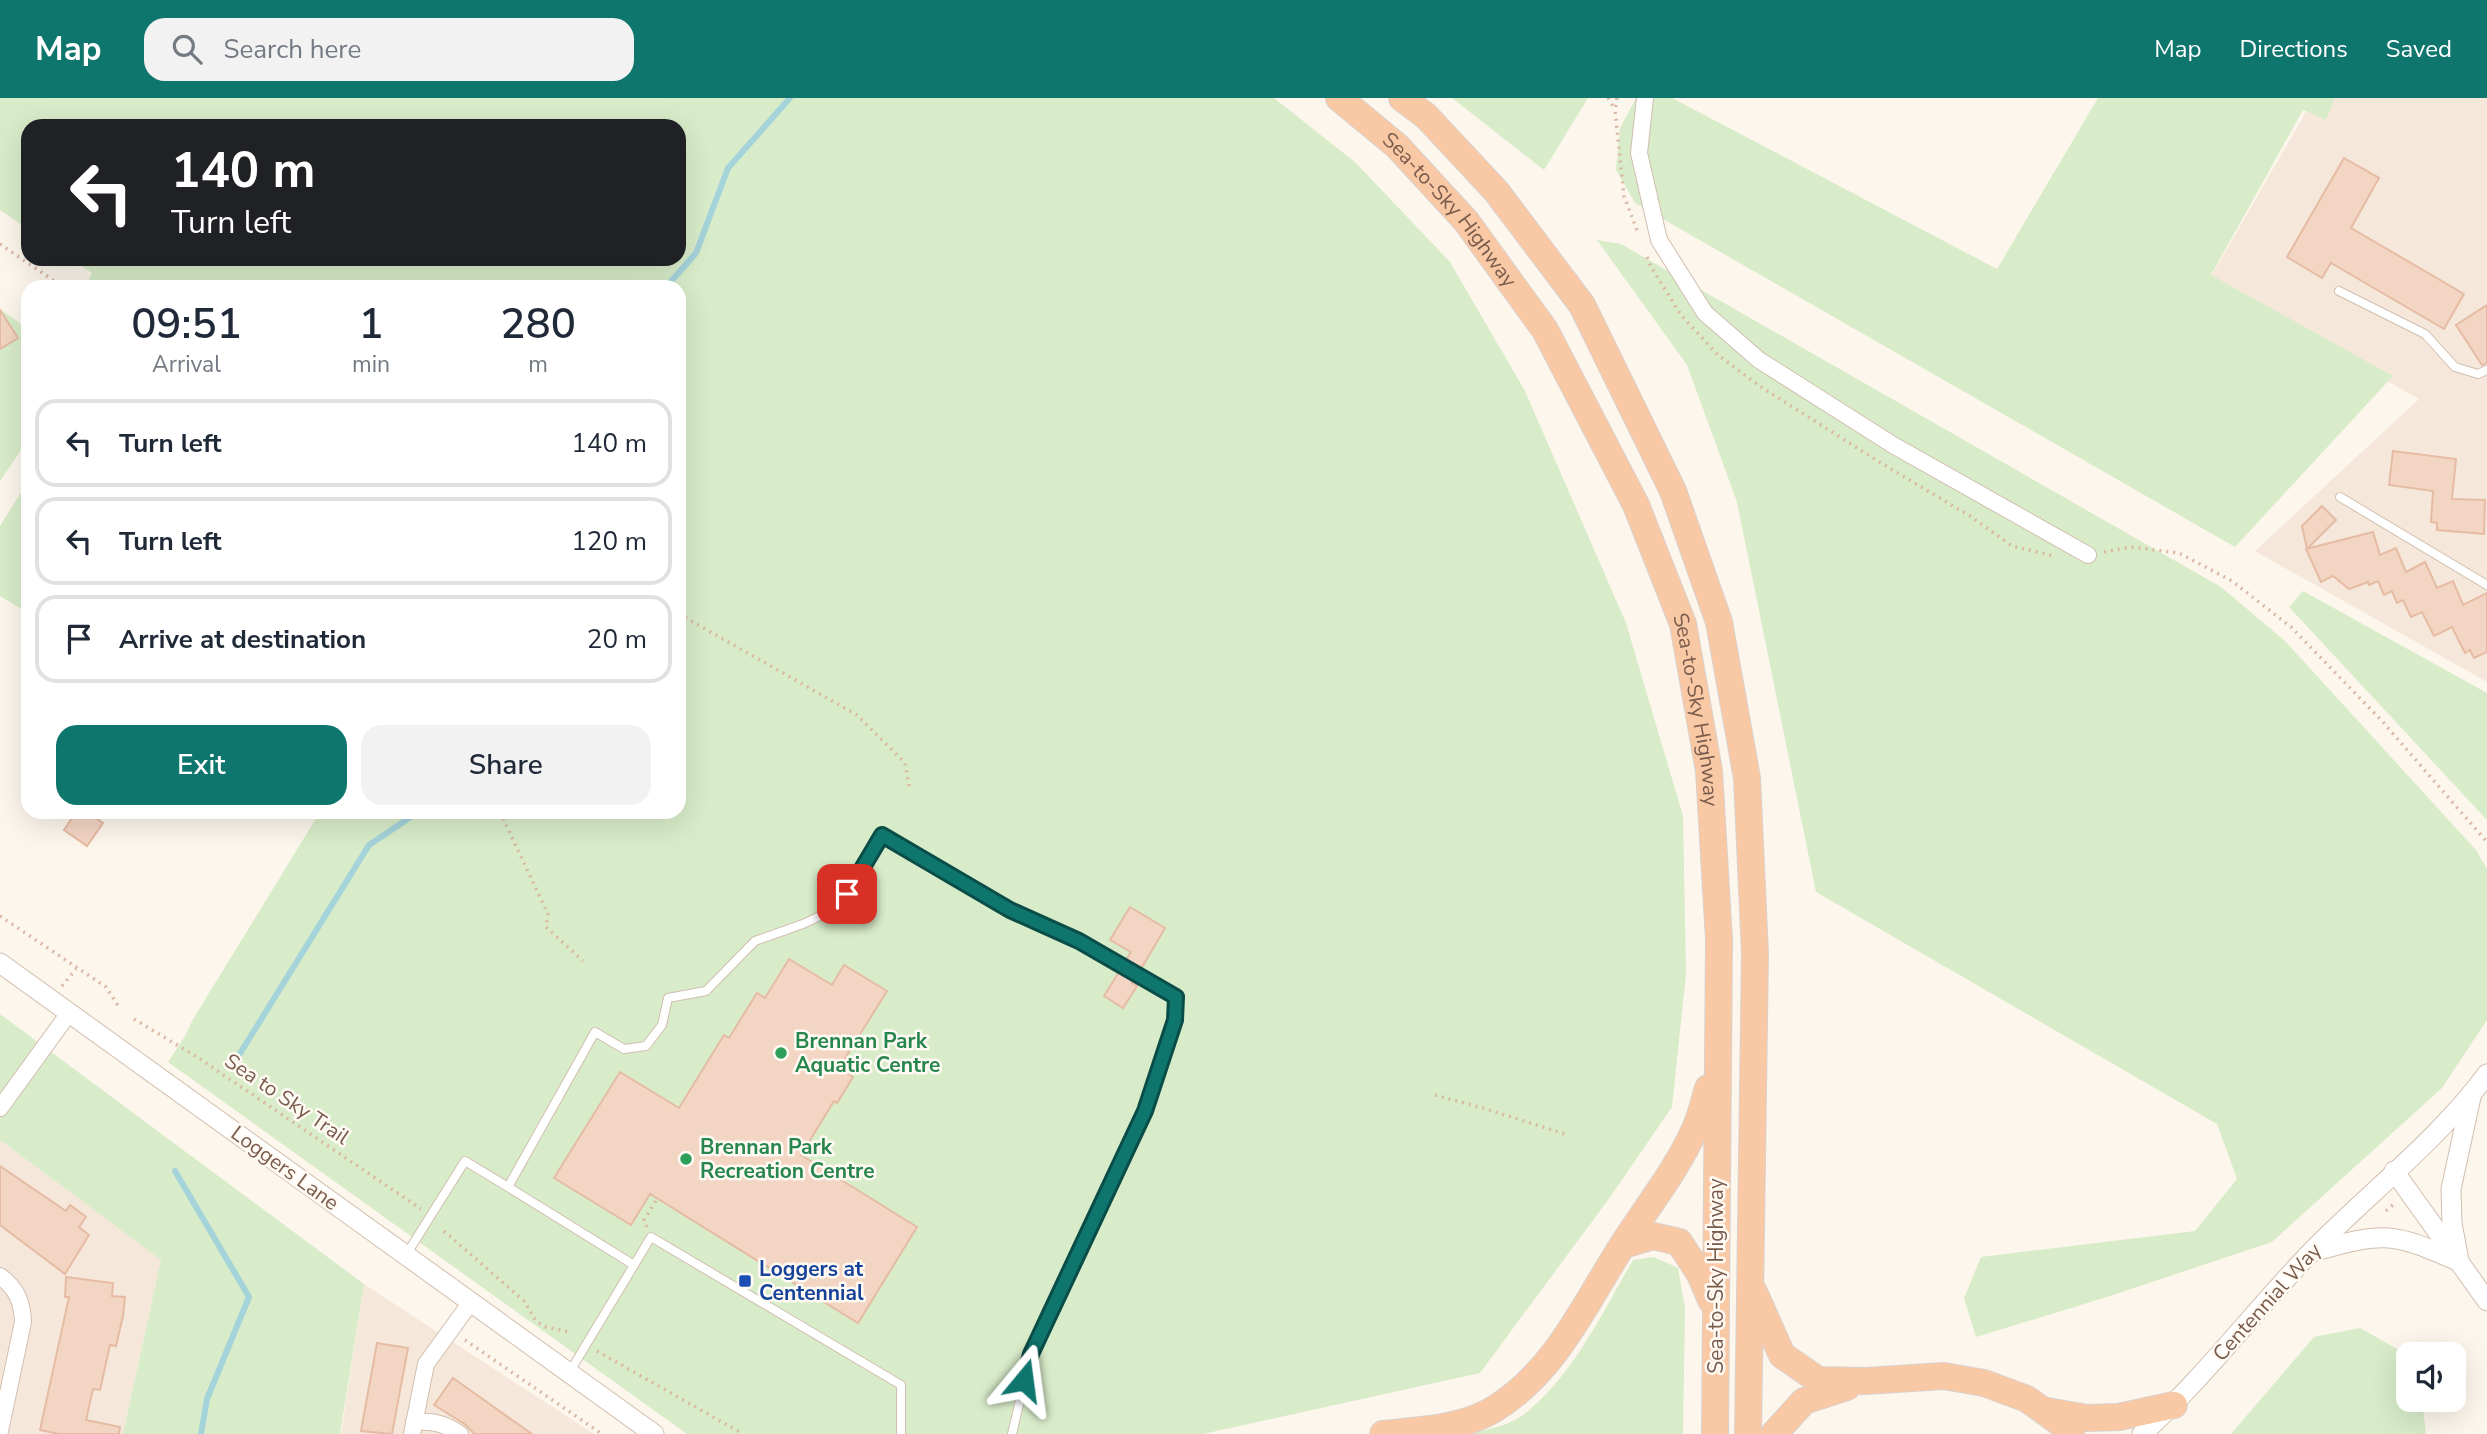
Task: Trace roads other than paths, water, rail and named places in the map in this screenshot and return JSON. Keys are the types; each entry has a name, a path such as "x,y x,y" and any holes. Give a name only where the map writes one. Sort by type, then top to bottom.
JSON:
{"highway":[{"name":"Sea-to-Sky Highway","path":"1339,98 1397,146 1466,221 1545,330 1636,505 1683,624 1709,771 1719,940 1715,1434"},
{"name":"Sea-to-Sky Highway","path":"1402,98 1426,116 1496,191 1582,304 1673,491 1719,622 1747,778 1755,954 1748,1434"},
{"path":"1382,1434 1466,1422 1494,1409 1527,1385 1574,1327 1623,1245 1665,1184 1696,1127 1716,1059"},
{"path":"1623,1245 1653,1236 1679,1242 1700,1274 1716,1311"},
{"path":"1750,1280 1782,1355 1818,1380 1865,1381 1944,1376 1984,1382 2027,1399 2044,1422 2066,1427 2071,1434"},
{"path":"1774,1434 1804,1401 1865,1381"},
{"path":"2044,1422 2119,1417 2174,1405"}],"street":[{"path":"1645,98 1639,153 1659,240 1705,313 1759,360 1893,445 2088,555"},
{"name":"Loggers Lane","path":"0,963 569,1373 643,1431"},
{"path":"0,1108 69,1013"},
{"path":"2459,1261 2452,1223 2451,1189 2472,1095 2487,1074"},
{"name":"Centennial Way","path":"2142,1434 2174,1405 2311,1252 2472,1095"},
{"path":"2393,1171 2487,1301"},
{"path":"2311,1252 2361,1240 2389,1238 2416,1244 2459,1261"},
{"path":"0,1276 18,1294 23,1322 0,1431"},
{"path":"460,1434 447,1425 434,1421 413,1428 426,1364 471,1302"}],"lane":[{"path":"2339,291 2426,334 2455,367 2478,374 2487,370"},
{"path":"2340,497 2487,585"},
{"path":"508,1187 595,1032 624,1049 646,1046 662,1025 668,998 706,991 755,941 803,924 839,907 882,835 1010,910 1079,941 1176,997 1175,1020 1145,1111 1031,1354 1012,1434"},
{"path":"406,1255 465,1161 634,1265"},
{"path":"569,1373 651,1237 901,1385 901,1434"}],"waterway":[{"path":"686,264 696,253 728,168 790,98"},
{"path":"672,280 685,266"},
{"path":"236,1060 369,845 408,819"},
{"path":"175,1171 249,1297 207,1399 201,1434"}],"place":[{"name":"Brennan Park Aquatic Centre","path":"781,1053"},
{"name":"Brennan Park Recreation Centre","path":"686,1159"},
{"name":"Loggers at Centennial","path":"745,1281"}]}
